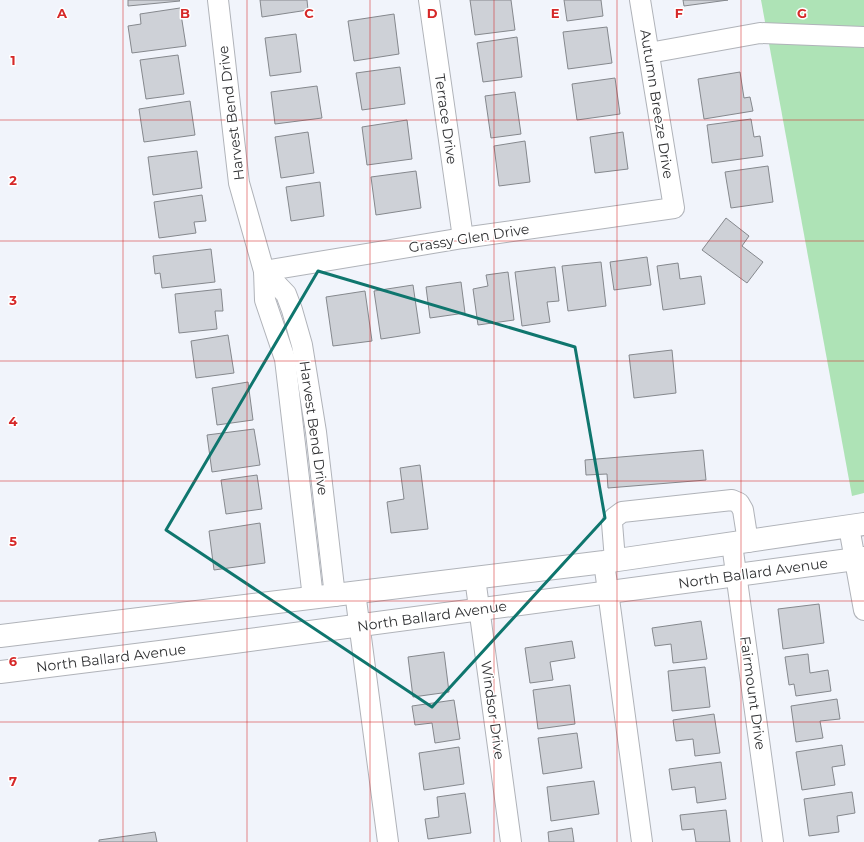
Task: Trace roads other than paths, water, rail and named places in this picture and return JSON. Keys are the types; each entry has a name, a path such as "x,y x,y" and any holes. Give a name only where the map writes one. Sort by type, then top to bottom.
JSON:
{"main road":[{"path":"0,636 104,622 610,561 857,525"},
{"name":"North Ballard Avenue","path":"0,672 480,610 859,558"}],"street":[{"name":"Harvest Bend Drive","path":"218,0 239,183 264,271 265,300 285,359 313,598"},
{"name":"Terrace Drive","path":"429,0 463,238"},
{"name":"Autumn Breeze Drive","path":"640,0 674,208"},
{"path":"649,53 760,33 864,37"},
{"name":"Grassy Glen Drive","path":"264,271 463,238 674,208"},
{"name":"Harvest Bend Drive","path":"264,271 286,294 302,345 345,594 360,625 388,842"},
{"name":"Fairmount Drive","path":"642,842 608,592 612,523 614,518 622,512 732,500 739,504 743,510 737,575 773,842"},
{"path":"857,525 864,610"},
{"name":"Windsor Drive","path":"475,578 511,842"}]}
